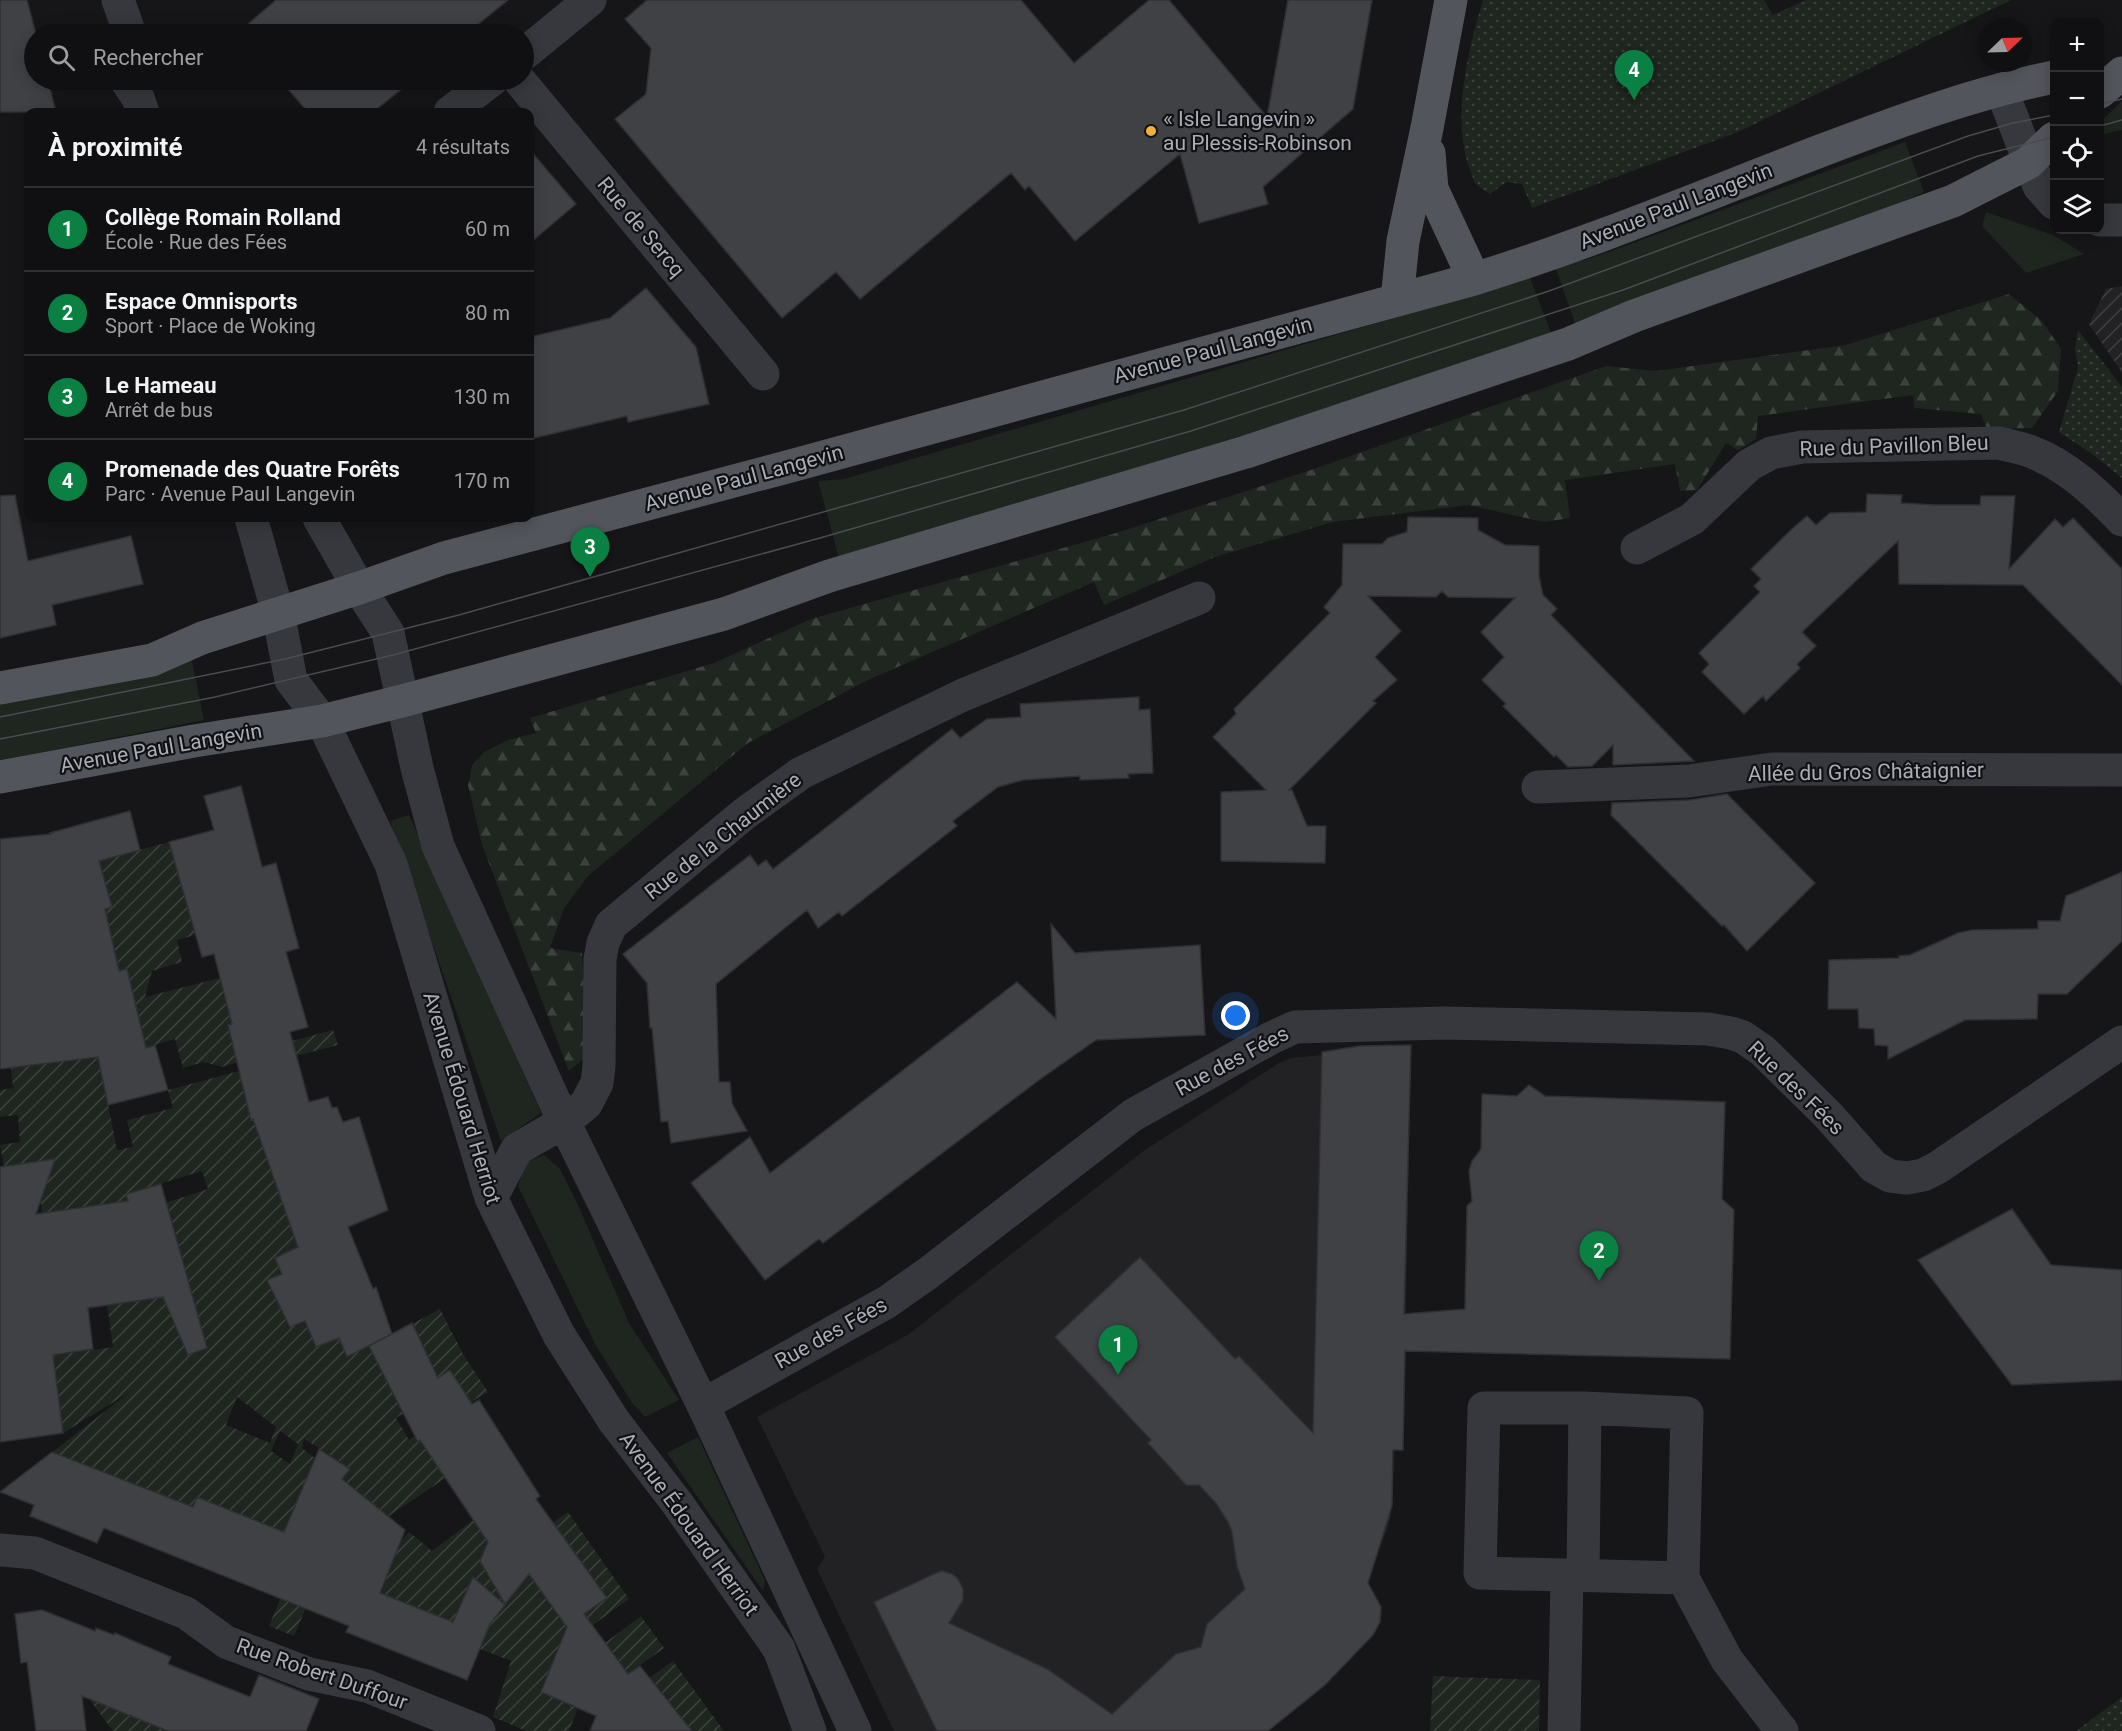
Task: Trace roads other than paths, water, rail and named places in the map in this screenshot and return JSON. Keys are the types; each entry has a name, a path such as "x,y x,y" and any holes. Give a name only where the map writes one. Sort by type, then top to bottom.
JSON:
{"main road":[{"path":"1398,300 1403,241 1451,0"},
{"path":"2104,61 2122,54"},
{"path":"2104,89 2122,73"},
{"name":"Avenue Paul Langevin","path":"0,688 152,660 202,638 359,588 444,558 798,464 1474,279 1538,259 1916,115 2001,89 2050,78"},
{"path":"1427,128 1432,189 1474,279"},
{"name":"Avenue Paul Langevin","path":"0,777 194,741 322,721 724,615 829,576 1246,452 1568,344 1645,312 1953,201 2028,163 2050,143"}],"street":[{"path":"100,0 107,24"},
{"path":"118,0 126,24"},
{"path":"534,46 590,0"},
{"path":"2001,89 2028,163 2039,186 2050,198"},
{"path":"127,90 132,108"},
{"path":"132,90 142,108"},
{"path":"151,90 158,108"},
{"path":"455,108 479,90"},
{"name":"Rue de Sercq","path":"527,90 763,374"},
{"path":"2104,220 2122,220"},
{"name":"Rue du Pavillon Bleu","path":"1637,548 1692,519 1749,465 1771,453 1802,447 1999,443 2031,452 2062,467 2095,493 2122,520"},
{"path":"252,522 278,613 291,680 322,721"},
{"path":"321,522 388,633 402,701"},
{"name":"Rue de la Chaumière","path":"491,1198 517,1149 564,1122 586,1104 597,1083 600,959 603,943 611,925 744,814 801,773 963,695 1199,598"},
{"name":"Avenue Édouard Herriot","path":"402,701 438,846 564,1122 703,1405 855,1731"},
{"name":"Avenue Édouard Herriot","path":"322,721 390,864 491,1198 559,1335 615,1421 677,1503 779,1649 810,1731"},
{"name":"Allée du Gros Châtaignier","path":"1538,787 1689,781 1772,769 2122,770"},
{"name":"Rue des Fées","path":"703,1405 887,1302 927,1274 1132,1115 1295,1027 1444,1023 1708,1029 1731,1033 1743,1037 1763,1051 1828,1115 1874,1167 1890,1176 1907,1178 1923,1175 1937,1168 2122,1042"},
{"path":"1683,1578 1480,1574 1484,1408 1585,1408 1687,1413 1683,1578 1727,1660 1782,1731"},
{"path":"1564,1731 1585,1408"},
{"name":"Rue Robert Duffour","path":"0,1550 35,1553 186,1613 226,1642 309,1674 367,1686 479,1731"}],"tram line":[{"path":"2104,103 2122,99"},
{"path":"0,717 285,659 459,615 1184,410 1549,291 1968,136 2013,123 2050,116"},
{"path":"2104,125 2122,120"},
{"path":"0,739 215,697 393,655 820,538 1191,431 1623,290 1978,156 2050,138"}],"place":[{"name":"Promenade des Quatre Forêts","path":"1634,100"},
{"name":"« Isle Langevin » au Plessis-Robinson","path":"1151,131"},
{"name":"Le Hameau","path":"590,577"},
{"name":"Espace Omnisports","path":"1599,1281"},
{"name":"Collège Romain Rolland","path":"1118,1375"}]}
